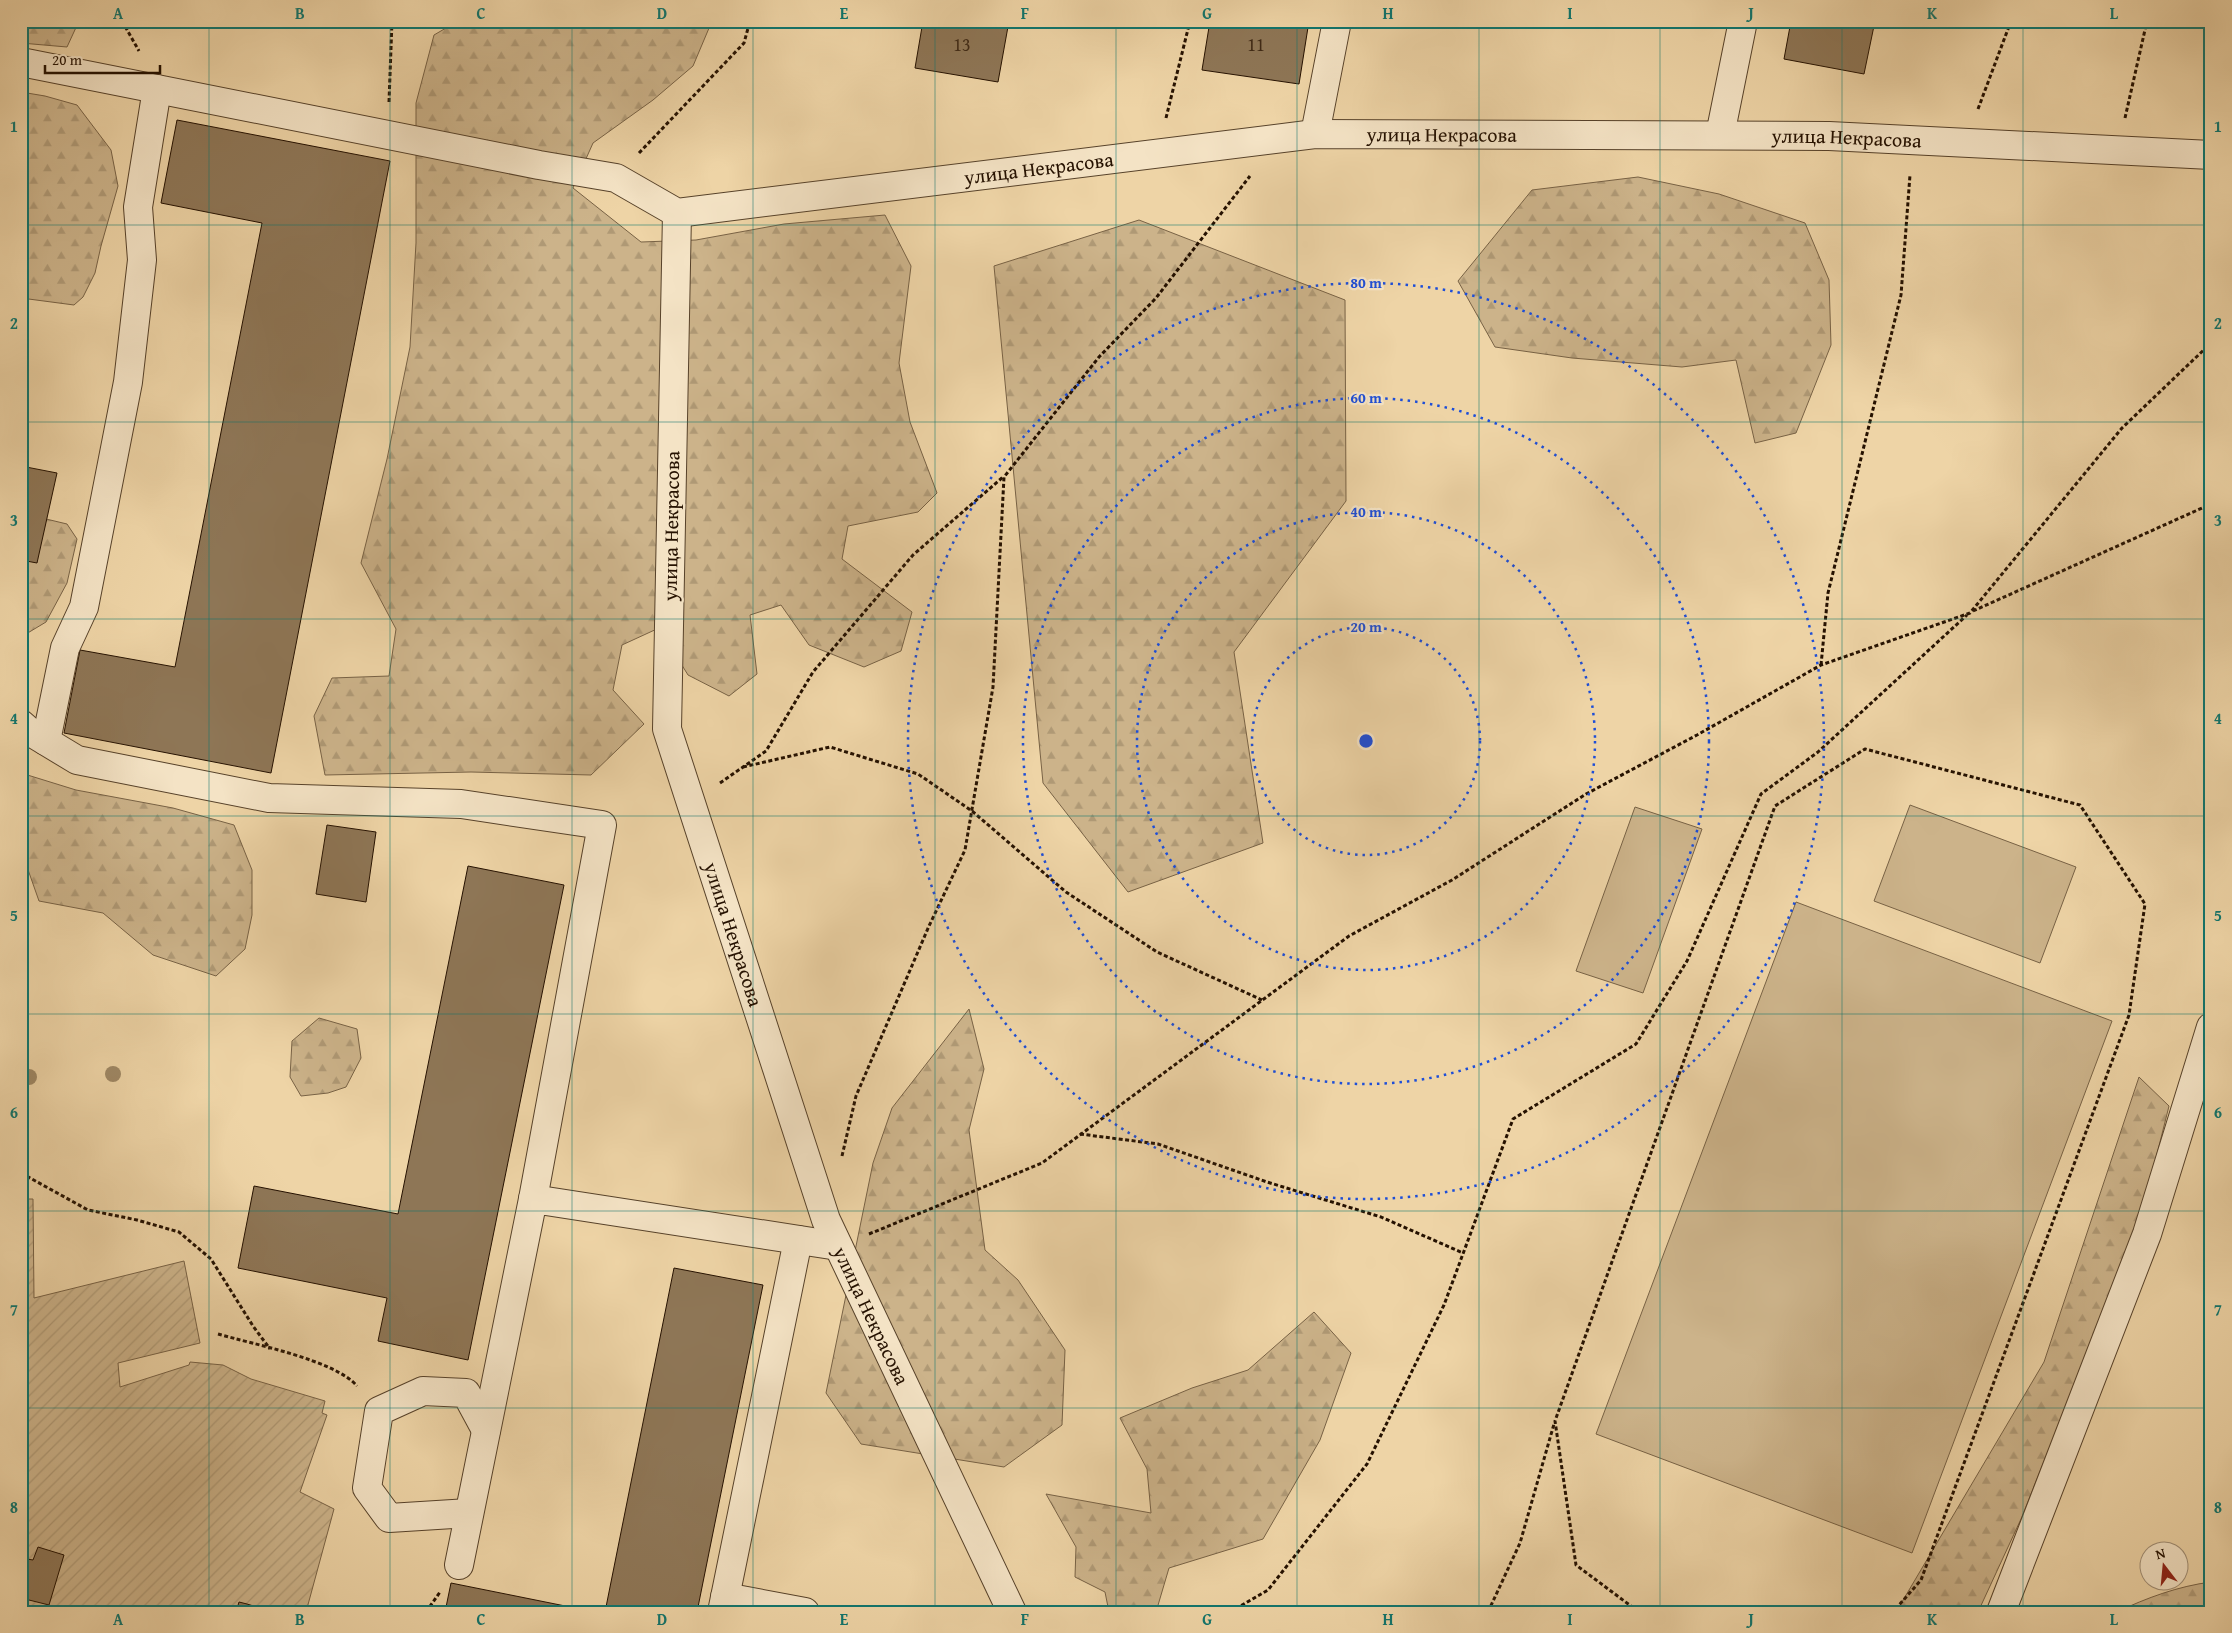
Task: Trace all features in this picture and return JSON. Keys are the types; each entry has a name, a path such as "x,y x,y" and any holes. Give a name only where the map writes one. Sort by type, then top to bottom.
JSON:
{"street":[{"path":"1316,134 1337,21"},
{"path":"1720,135 1743,21"},
{"path":"21,62 539,165 616,178 677,213"},
{"path":"157,89 138,207 142,260 128,382 84,608 29,732 77,760 269,798 461,804 602,825 533,1200 459,1565"},
{"name":"улица Некрасова","path":"1012,1612 826,1220 667,729 677,213 1316,134 1829,136 2211,155"},
{"path":"2001,1612 2147,1234 2211,1027"},
{"path":"533,1200 838,1246"},
{"path":"798,1240 724,1604 805,1612"},
{"path":"469,1513 389,1518 366,1488 379,1410 423,1391 466,1393 486,1430"}],"path":[{"path":"387,135 392,21"},
{"path":"616,178 744,43 750,21"},
{"path":"1157,154 1190,21"},
{"path":"1966,143 2012,21"},
{"path":"2118,150 2147,21"},
{"path":"1821,664 1828,593 1901,295 1913,140"},
{"path":"691,804 766,751 813,672 913,554 1004,477 1099,357 1156,298 1250,176 1258,171"},
{"path":"1230,1612 1268,1590 1367,1464 1444,1305 1513,1119 1636,1044 1687,961 1761,794 1818,752 1970,613 2122,428 2211,343"},
{"path":"840,1163 856,1096 929,926 965,850 993,687 1004,477"},
{"path":"838,1246 1042,1163 1348,936 1452,880 1586,794 1697,735 1821,664 1970,613 2211,504"},
{"path":"744,767 830,747 918,774 972,811 1066,892 1149,946 1262,1000"},
{"path":"1488,1612 1520,1543 1555,1421 1775,806 1865,749 2080,805 2145,904 2129,1015 1921,1580 1893,1612"},
{"path":"1080,1134 1158,1144 1267,1182 1381,1217 1463,1254"},
{"path":"21,1172 88,1210 137,1220 178,1232 211,1259 253,1326 270,1349"},
{"path":"218,1334 312,1362 350,1378 379,1410"},
{"path":"1555,1421 1576,1565 1639,1612"}],"green space":[{"path":"21,21 79,21 67,47 21,43"},
{"path":"458,21 712,21 693,66 653,100 593,143 573,188 641,242 696,240 784,224 885,215 911,266 899,363 910,422 937,493 918,512 848,526 842,559 912,612 901,651 864,667 809,645 781,605 750,615 757,674 729,696 688,675 659,628 622,645 613,690 644,724 591,775 471,772 325,775 314,716 332,678 389,676 396,629 361,563 387,459 410,347 416,243 416,103 434,35"},
{"path":"21,92 45,96 77,105 111,150 118,186 95,273 83,297 74,305 21,298"},
{"path":"1638,177 1719,194 1805,223 1829,280 1831,345 1796,433 1755,443 1736,360 1682,367 1572,358 1495,347 1458,281 1532,190"},
{"path":"1139,220 1345,300 1346,501 1234,652 1263,843 1128,892 1043,783 994,266"},
{"path":"21,513 67,524 77,539 67,583 46,622 21,637"},
{"path":"21,773 76,790 173,808 234,825 252,870 252,915 245,949 216,976 153,955 103,913 39,901 26,864 21,865"},
{"path":"1910,805 2076,867 2040,963 1874,901"},
{"path":"1635,807 1702,829 1643,993 1576,971"},
{"path":"1796,902 2112,1021 1912,1553 1596,1434"},
{"path":"969,1009 984,1069 969,1130 985,1250 1018,1280 1065,1350 1062,1425 1004,1467 861,1444 826,1393 873,1163 892,1108"},
{"path":"319,1018 357,1029 361,1058 346,1087 328,1093 301,1096 290,1077 292,1041"},
{"path":"2139,1077 2169,1106 2140,1222 2021,1519 1978,1612 1896,1612 2044,1362"},
{"path":"21,1199 33,1199 34,1298 184,1261 200,1343 118,1363 120,1387 189,1365 190,1362 223,1365 251,1379 325,1401 322,1413 327,1415 300,1492 334,1509 306,1612 21,1612"},
{"path":"1314,1312 1351,1353 1320,1440 1263,1539 1169,1568 1156,1612 1109,1612 1105,1592 1075,1577 1076,1547 1046,1494 1151,1513 1147,1469 1120,1418 1192,1388 1248,1370"},
{"path":"2211,1582 2211,1612 2117,1612 2163,1593 2173,1590 2190,1590 2190,1586"}],"building":[{"path":"923,21 1009,21 998,82 915,68"},
{"path":"1210,21 1309,21 1299,84 1202,70"},
{"path":"1791,21 1875,21 1864,74 1784,59"},
{"path":"177,120 390,161 271,773 64,733 80,650 175,667 262,223 161,203"},
{"path":"21,145 26,145 21,171"},
{"path":"21,466 57,473 37,563 21,560"},
{"path":"327,825 376,832 366,902 316,894"},
{"path":"468,866 564,885 468,1360 378,1341 387,1298 238,1268 254,1186 398,1214"},
{"path":"674,1268 763,1285 697,1612 605,1612"},
{"path":"38,1547 64,1555 49,1605 21,1598 21,1558 33,1560"},
{"path":"451,1583 595,1612 445,1612"},
{"path":"239,1602 247,1604 273,1612 236,1612"}]}
